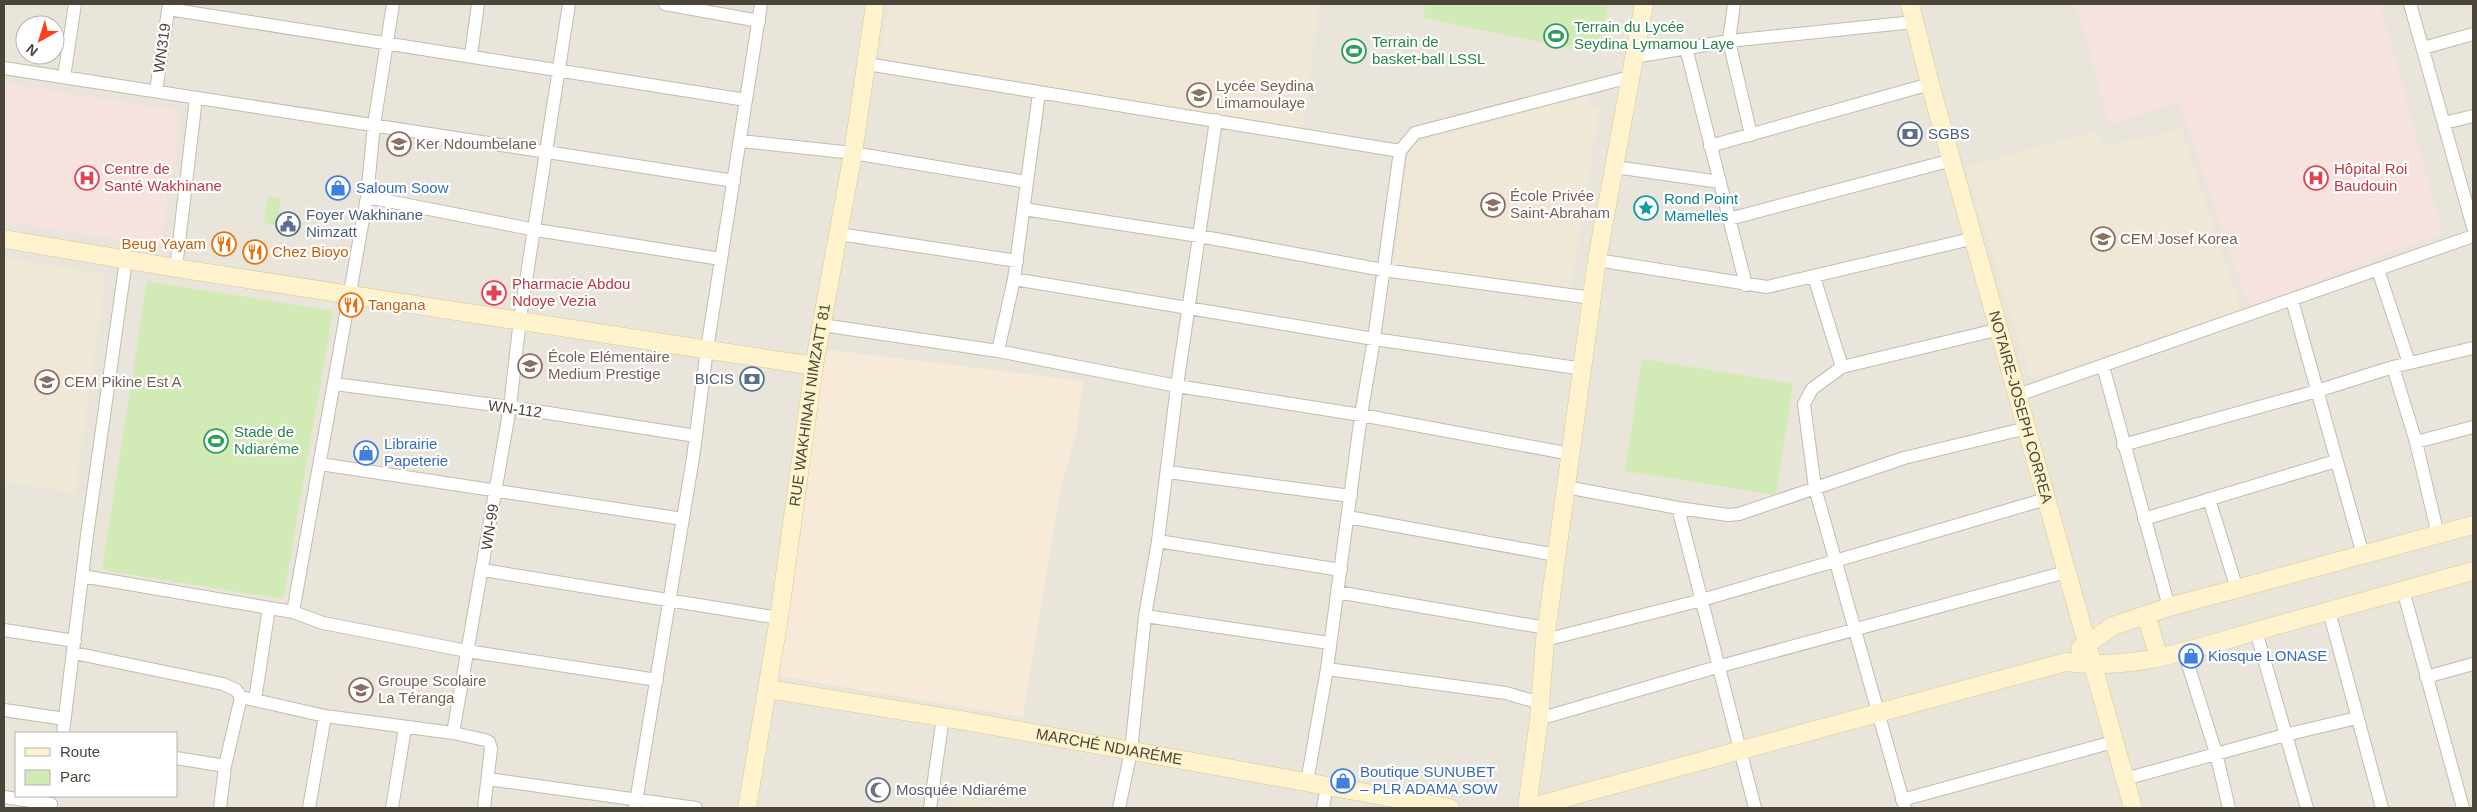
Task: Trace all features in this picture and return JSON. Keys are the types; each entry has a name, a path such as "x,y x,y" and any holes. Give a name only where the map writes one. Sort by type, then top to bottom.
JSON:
{"street":[{"path":"64,77 75,4"},
{"path":"293,612 367,197 374,125 393,4"},
{"path":"471,55 478,4"},
{"name":"WN-99","path":"454,733 510,407 520,319 536,230 546,151 569,4"},
{"path":"665,4 759,21"},
{"path":"636,804 696,436 706,349 741,141 761,4"},
{"name":"RUE WAKHINAN NIMZATT 81","path":"747,808 779,618 814,366 853,154 875,4"},
{"path":"1644,4 1592,298 1584,369 1556,555 1527,808 2066,662 2120,665 2158,658 2473,571"},
{"path":"1734,4 1729,41 1751,135"},
{"name":"NOTAIRE-JOSEPH CORREA","path":"1910,4 1930,84 1975,238 2113,742 2133,808"},
{"path":"2018,395 2378,270 2473,228 2410,4"},
{"path":"168,6 746,100"},
{"name":"WN319","path":"156,91 168,6"},
{"path":"1634,57 1729,41 1914,22"},
{"path":"2423,48 2473,34"},
{"path":"1686,48 1746,285"},
{"path":"867,64 1038,93 1216,120 1400,152"},
{"path":"4,68 734,181"},
{"path":"1307,782 1327,668 1361,415 1374,339 1400,152 1415,133 1630,77"},
{"path":"1710,146 1930,84"},
{"path":"998,351 1017,261 1038,93"},
{"path":"176,268 196,98"},
{"path":"2444,124 2473,116"},
{"path":"1119,808 1131,751 1146,616 1168,472 1176,386 1216,120"},
{"path":"741,141 853,154 1027,182"},
{"path":"1729,219 1952,160"},
{"path":"1615,168 1720,182"},
{"path":"367,197 536,230 721,259"},
{"path":"1023,209 1199,236 1383,270 1592,298"},
{"path":"839,234 1017,261"},
{"path":"1598,260 1767,287 1814,278 1975,238"},
{"path":"4,239 176,268 520,319 814,366"},
{"path":"63,732 75,647 82,576 126,260"},
{"path":"2378,270 2409,363"},
{"path":"1814,278 1842,367"},
{"path":"1014,280 1374,339 1584,369"},
{"path":"2292,300 2362,555"},
{"path":"822,325 998,351 1176,386 1361,415 1572,454"},
{"path":"2000,329 1842,367 1812,389 1804,404 1815,488 1904,804 2113,742"},
{"path":"2123,445 2317,391 2393,367 2473,348"},
{"path":"2103,366 2123,445 2169,607"},
{"path":"2393,367 2416,442 2438,534"},
{"name":"WN-112","path":"335,384 510,407 696,436"},
{"path":"2416,442 2473,427"},
{"path":"1566,487 1678,508 1728,515 1739,514 1752,512 1815,488 1904,458 2027,428"},
{"path":"2144,519 2336,461"},
{"path":"320,464 496,489 683,519"},
{"path":"1168,472 1351,496"},
{"path":"1338,592 1546,634 1702,600 2046,499"},
{"path":"2209,499 2238,589"},
{"path":"1678,508 1717,667 1755,808"},
{"path":"1348,517 1556,555"},
{"path":"2066,662 2087,643 2113,626 2169,607 2473,525"},
{"path":"1158,541 1341,570"},
{"path":"483,570 779,618"},
{"path":"1327,668 1506,693 1539,711 1717,667 2066,572"},
{"path":"82,576 293,612 323,623 467,651 657,680"},
{"path":"2403,590 2464,808"},
{"path":"255,700 268,608"},
{"path":"2329,611 2356,718 2382,808"},
{"path":"2146,615 2158,658"},
{"path":"1146,616 1329,642"},
{"path":"4,630 223,684 236,690 241,697 326,716 454,733 489,742 491,749 484,808"},
{"path":"2256,631 2307,808"},
{"path":"2184,652 2216,753 2229,808"},
{"path":"2426,677 2473,664"},
{"name":"MARCHÉ NDIARÉME","path":"768,689 943,717 1307,782 1432,807 1450,808"},
{"path":"220,808 225,766 241,697"},
{"path":"4,710 64,719"},
{"path":"309,808 326,716"},
{"path":"930,808 943,717"},
{"path":"2125,779 2216,753 2356,718"},
{"path":"392,808 405,728"},
{"path":"178,758 225,766"},
{"path":"488,779 636,804 696,808"},
{"path":"1322,808 1327,786"},
{"path":"4,797 51,803"}],"shaded area":[{"path":"4,4 2473,4 2473,808 4,808"},
{"name":"Lycée Seydina Limamoulaye","path":"889,4 1319,4 1303,131 880,59"},
{"name":"Hôpital Roi Baudouin","path":"2076,4 2380,4 2442,233 2249,307 2179,102 2110,124"},
{"name":"Centre de Santé Wakhinane","path":"4,83 179,111 178,134 160,246 4,222"},
{"name":"École Privée Saint-Abraham","path":"1587,96 1590,106 1600,106 1570,292 1394,264 1409,145"},
{"name":"CEM Josef Korea","path":"2181,129 2242,311 2031,379 1965,167 2096,131 2102,147"},
{"name":"CEM Pikine Est A","path":"4,257 106,274 75,493 4,481"},
{"path":"822,349 1083,381 1077,430 1060,492 1023,717 772,675"},
{"path":"953,796 1023,808 951,808"}],"green space":[{"name":"Terrain du Lycée Seydina Lymamou Laye","path":"1426,4 1608,4 1598,54 1423,18"},
{"path":"268,196 281,198 278,225 264,223"},
{"name":"Stade de Ndiaréme","path":"147,281 333,311 283,599 102,570"},
{"path":"1642,359 1793,384 1776,495 1625,471"}],"place":[{"name":"Terrain du Lycée Seydina Lymamou Laye","path":"1556,36"},
{"name":"Terrain de basket-ball LSSL","path":"1354,51"},
{"name":"Lycée Seydina Limamoulaye","path":"1199,95"},
{"name":"SGBS","path":"1910,134"},
{"name":"Ker Ndoumbelane","path":"399,144"},
{"name":"Centre de Santé Wakhinane","path":"87,178"},
{"name":"Hôpital Roi Baudouin","path":"2316,178"},
{"name":"Saloum Soow","path":"338,188"},
{"name":"École Privée Saint-Abraham","path":"1493,205"},
{"name":"Rond Point Mamelles","path":"1646,208"},
{"name":"Foyer Wakhinane Nimzatt","path":"288,224"},
{"name":"CEM Josef Korea","path":"2103,239"},
{"name":"Beug Yayam","path":"224,244"},
{"name":"Chez Bioyo","path":"255,252"},
{"name":"Pharmacie Abdou Ndoye Vezia","path":"494,293"},
{"name":"Tangana","path":"351,305"},
{"name":"École Elémentaire Medium Prestige","path":"530,366"},
{"name":"BICIS","path":"752,379"},
{"name":"CEM Pikine Est A","path":"47,382"},
{"name":"Stade de Ndiaréme","path":"216,441"},
{"name":"Librairie Papeterie","path":"366,453"},
{"name":"Kiosque LONASE","path":"2191,656"},
{"name":"Groupe Scolaire La Téranga","path":"361,690"},
{"name":"Boutique SUNUBET – PLR ADAMA SOW","path":"1343,781"},
{"name":"Mosquée Ndiaréme","path":"878,790"}]}
